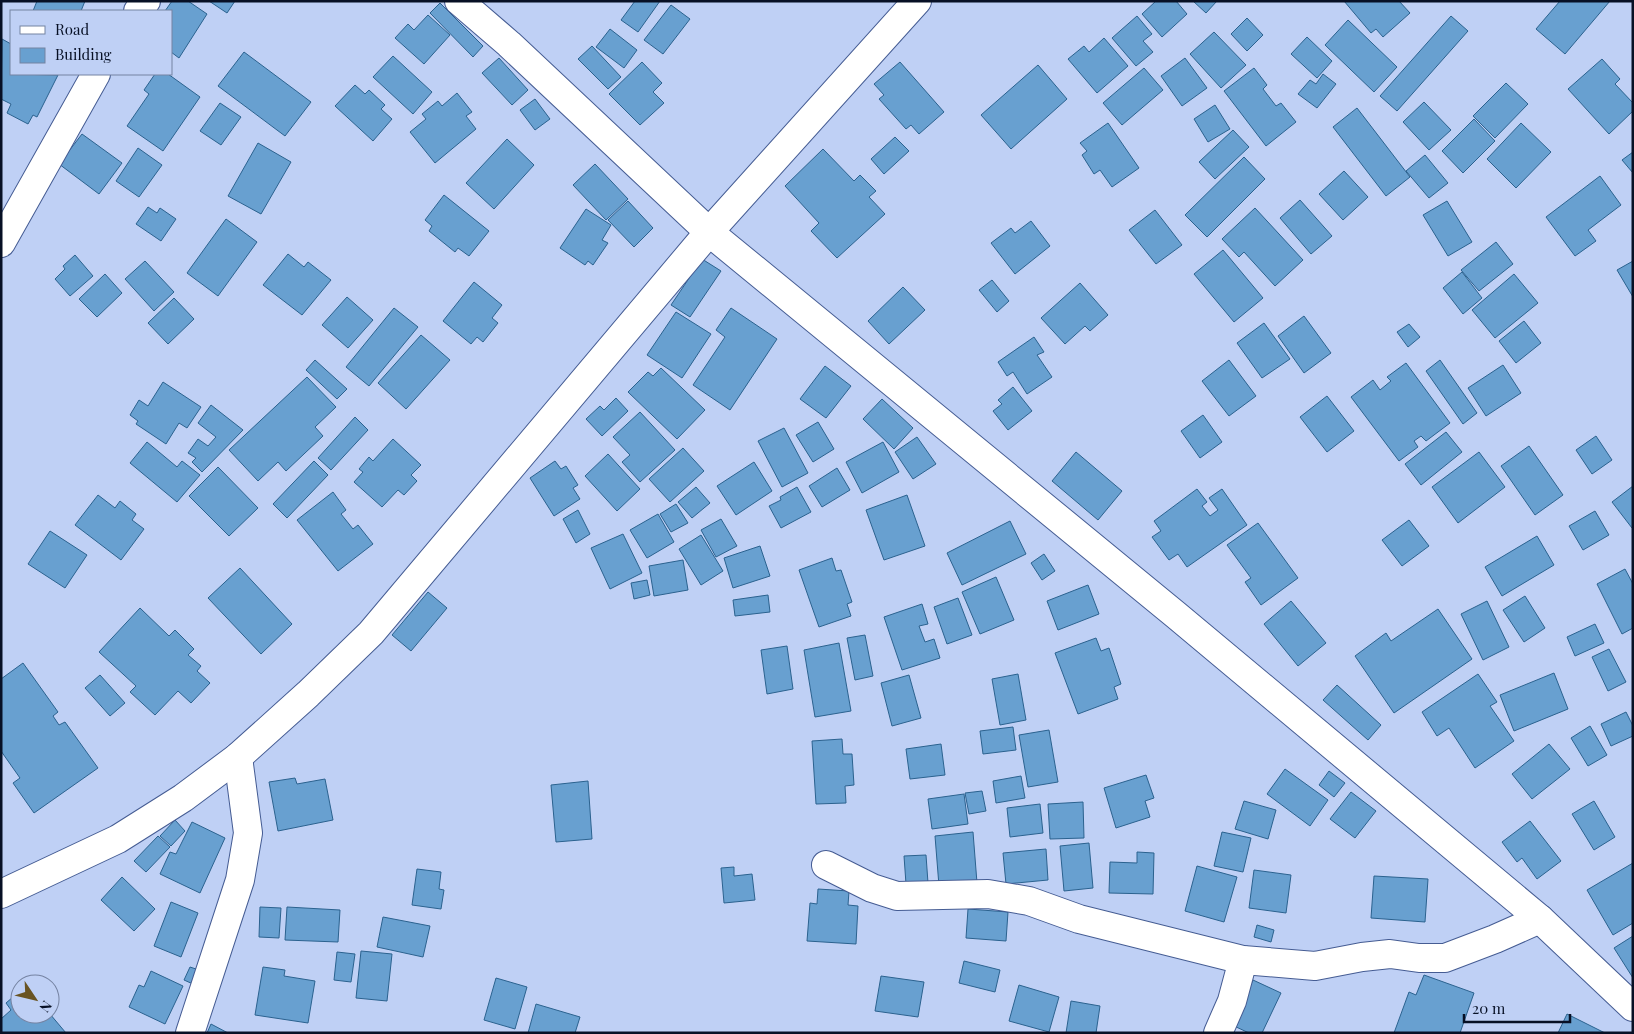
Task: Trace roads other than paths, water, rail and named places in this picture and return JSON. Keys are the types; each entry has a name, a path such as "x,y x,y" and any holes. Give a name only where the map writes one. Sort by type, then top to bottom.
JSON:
{"street":[{"path":"459,1 509,44 709,232 1176,615 1540,919 1633,1007"},
{"path":"1,894 118,839 183,798 238,757 308,694 371,632 709,232 917,1"},
{"path":"1,243 95,75"},
{"path":"190,1033 240,880 248,833 238,757"},
{"path":"826,866 872,888 897,896 988,894 1029,901 1079,919 1243,960 1315,966 1390,954 1419,958 1445,958 1540,919"},
{"path":"1218,1033 1232,1000 1243,960"}]}
